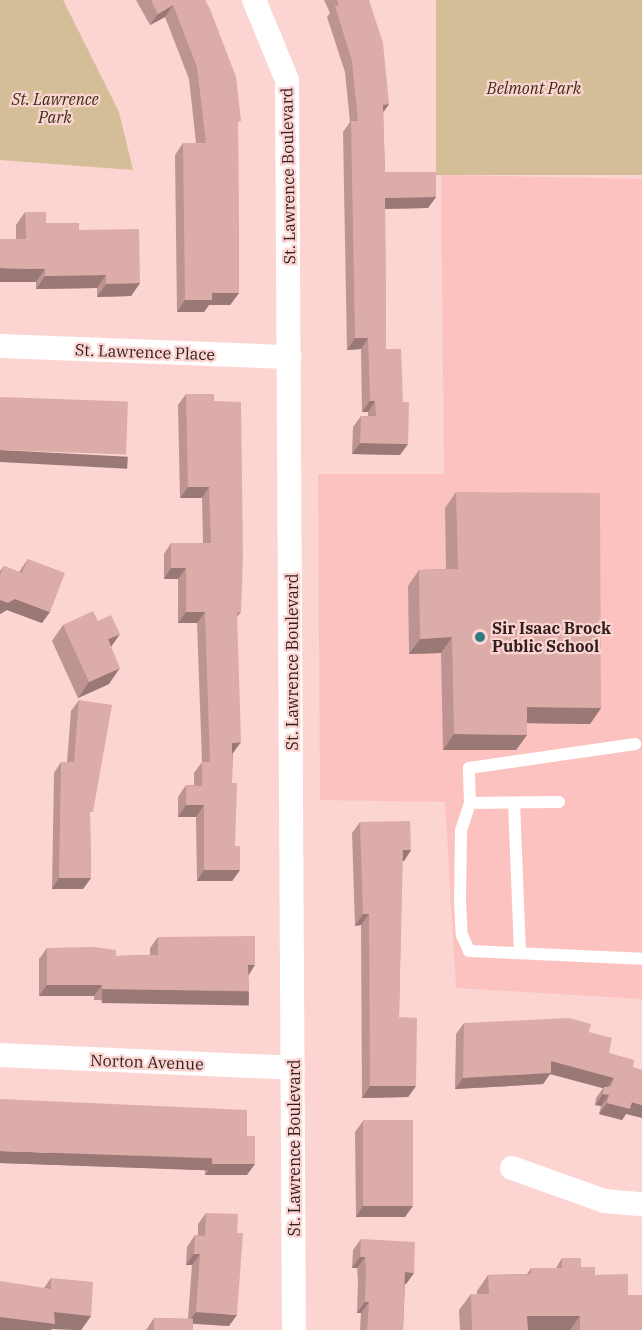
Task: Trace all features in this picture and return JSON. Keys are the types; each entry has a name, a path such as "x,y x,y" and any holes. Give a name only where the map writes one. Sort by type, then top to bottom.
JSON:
{"street":[{"name":"St. Lawrence Boulevard","path":"254,0 287,80 294,1330"},
{"name":"St. Lawrence Place","path":"0,346 290,357"},
{"name":"Norton Avenue","path":"0,1056 293,1068"},
{"path":"512,1168 604,1202 642,1204"}],"lane":[{"path":"636,744 469,768 470,803 461,830 462,935 469,951 642,959"},
{"path":"470,803 559,802"},
{"path":"514,803 520,953"}],"shaded area":[{"name":"Sir Isaac Brock Public School","path":"441,175 642,179 642,999 456,988 445,802 320,800 318,474 444,474"}],"green space":[{"name":"St. Lawrence Park","path":"0,0 63,0 119,112 133,170 0,160"},
{"name":"Belmont Park","path":"436,0 642,0 642,175 436,175"}],"building":[{"path":"151,0 205,0 236,77 241,121 238,122 239,293 212,293 212,300 185,300 183,143 206,143 197,67 173,5 158,14"},
{"path":"337,0 369,0 383,43 389,104 383,105 385,172 436,172 436,197 385,198 386,349 401,349 403,402 409,402 408,444 360,443 361,416 376,416 375,401 370,401 368,338 355,338 351,121 358,121 352,61 335,6 339,5"},
{"path":"25,212 46,212 46,223 79,223 79,230 139,229 140,283 106,284 106,275 45,276 45,269 0,268 0,239 26,239"},
{"path":"186,394 214,394 214,401 241,402 243,557 241,612 237,612 241,742 232,743 232,783 237,783 235,846 240,846 240,870 204,870 204,805 186,805 186,785 202,786 202,762 210,762 205,612 186,612 186,568 171,568 171,543 211,543 209,487 188,487"},
{"path":"0,397 128,401 126,454 0,450"},
{"path":"456,492 600,493 601,708 527,707 527,735 454,734 452,637 420,639 419,570 458,569"},
{"path":"28,559 65,573 50,612 15,599 8,603 0,600 0,575 4,566 22,573"},
{"path":"93,611 98,621 111,615 120,634 108,639 120,668 89,682 63,625"},
{"path":"79,700 112,705 93,812 90,812 91,878 59,878 61,762 74,762"},
{"path":"410,821 411,850 403,850 399,1017 417,1018 416,1086 370,1086 369,914 363,914 360,822"},
{"path":"255,936 255,965 248,965 249,991 102,989 102,985 47,985 47,948 94,947 116,950 116,956 158,955 158,937"},
{"path":"569,1018 591,1024 589,1032 612,1038 609,1053 634,1060 633,1067 642,1070 642,1105 632,1102 630,1109 607,1103 609,1095 603,1094 604,1087 611,1087 614,1078 551,1061 551,1073 463,1078 464,1023"},
{"path":"0,1099 247,1110 247,1136 255,1136 255,1164 213,1164 212,1158 0,1151"},
{"path":"363,1120 413,1120 413,1206 363,1206"},
{"path":"206,1213 238,1214 237,1233 243,1233 237,1315 196,1312 200,1254 194,1254 195,1235 205,1236"},
{"path":"361,1239 415,1242 414,1273 405,1272 403,1330 367,1330 369,1302 365,1302 366,1270 365,1257 360,1257"},
{"path":"562,1258 581,1258 581,1267 595,1267 595,1275 628,1274 628,1295 642,1295 642,1330 580,1330 580,1316 527,1316 528,1330 472,1330 471,1294 489,1294 488,1275 531,1274 531,1268 562,1268"},
{"path":"51,1278 93,1282 91,1316 54,1312 55,1324 0,1317 0,1281 51,1289"},
{"path":"154,1318 193,1319 193,1330 154,1330"}],"place":[{"name":"Sir Isaac Brock Public School","path":"480,637"}]}
